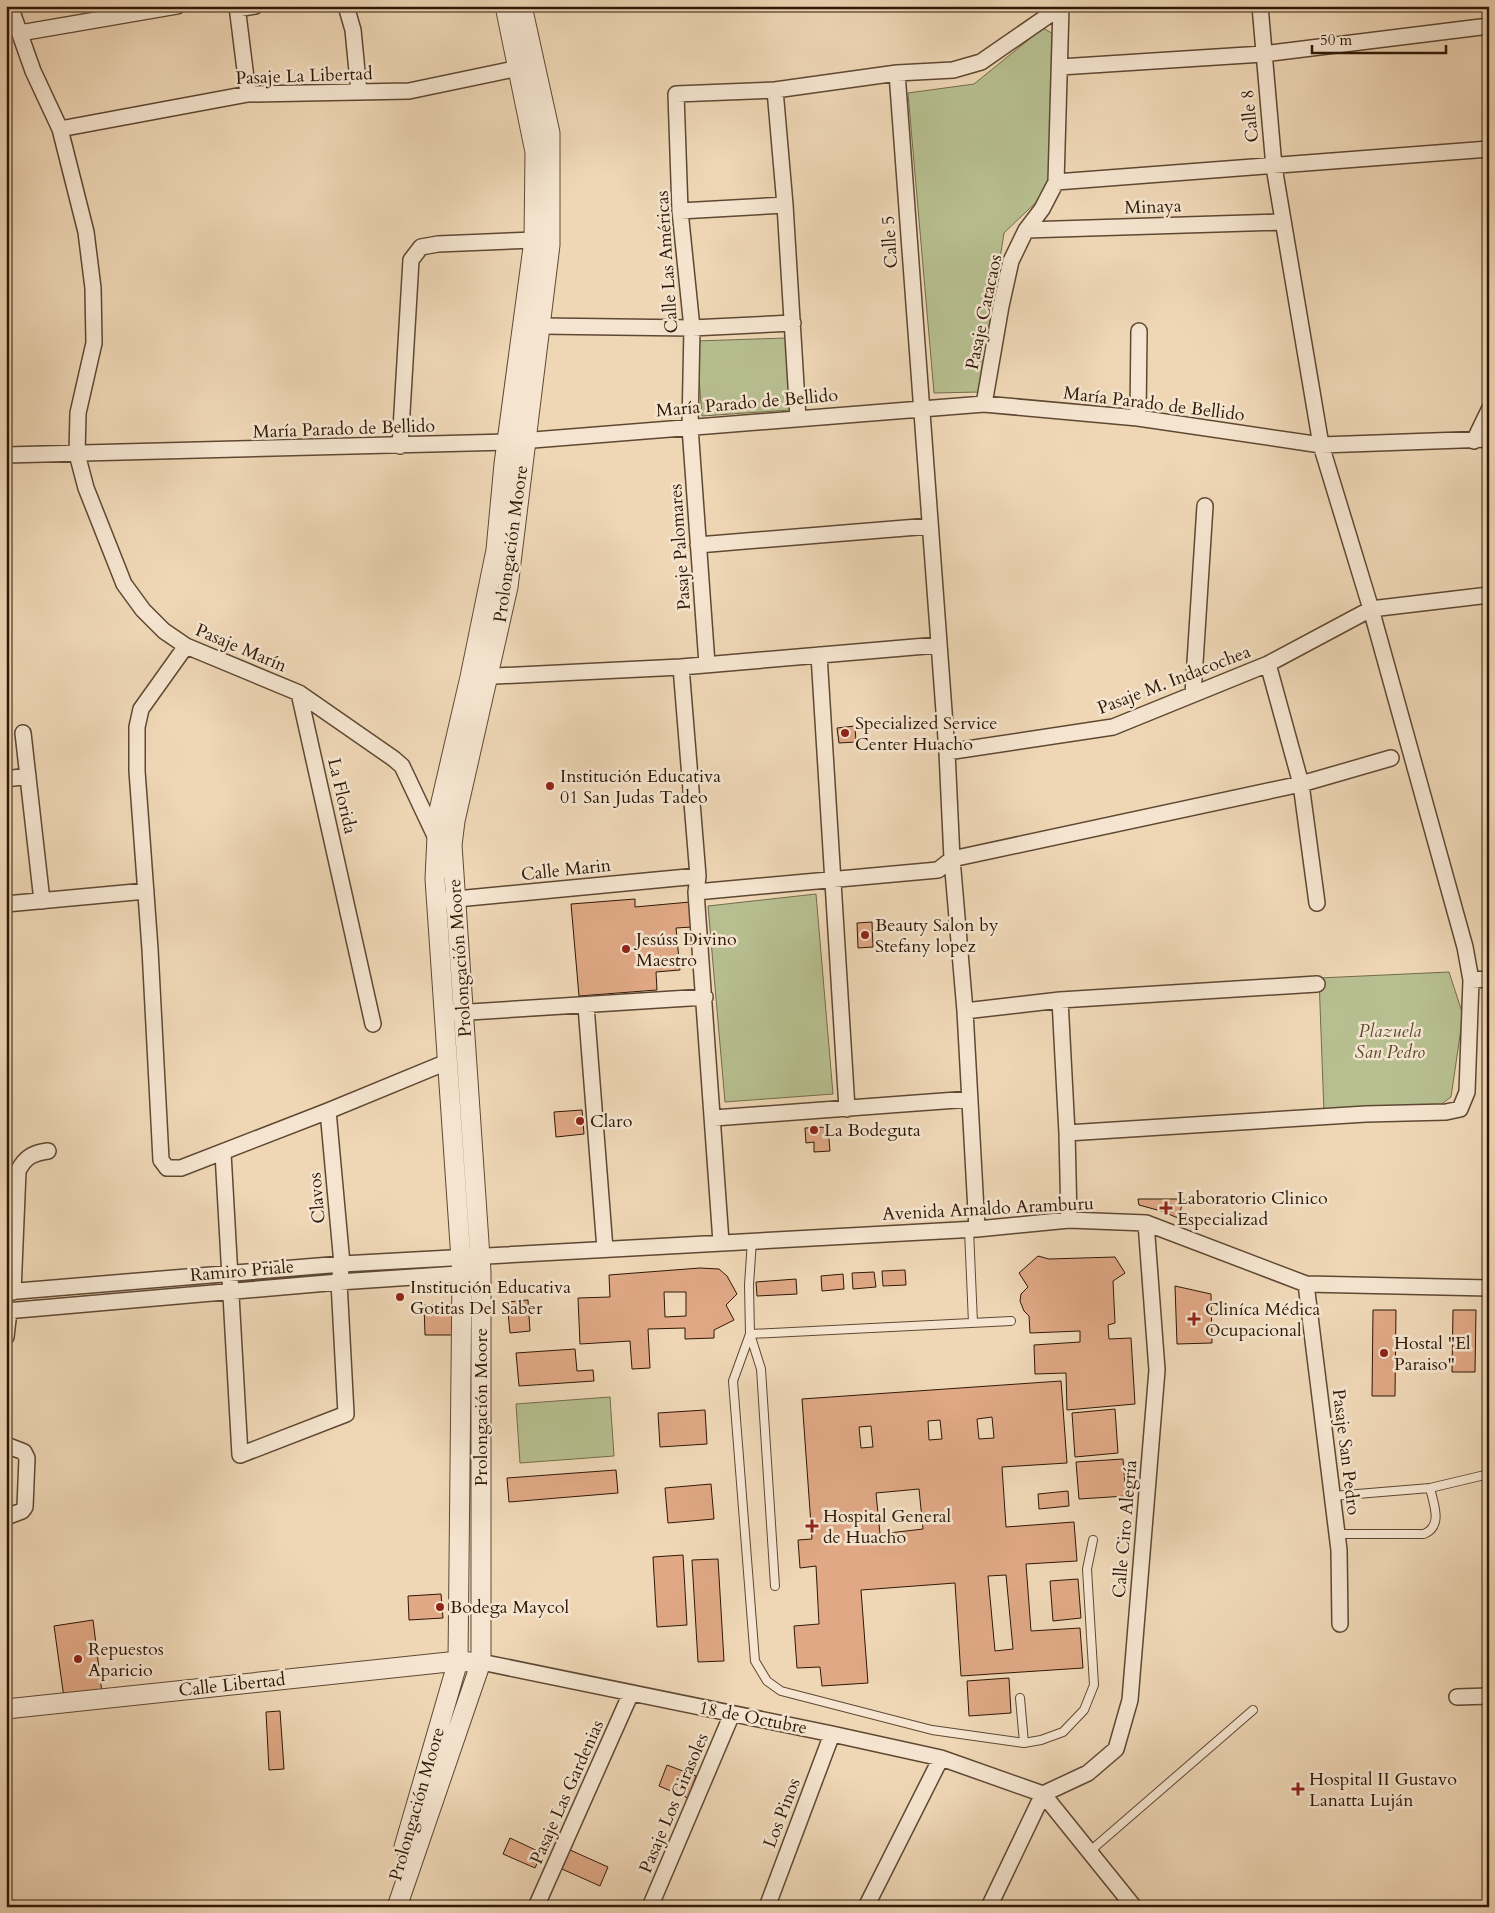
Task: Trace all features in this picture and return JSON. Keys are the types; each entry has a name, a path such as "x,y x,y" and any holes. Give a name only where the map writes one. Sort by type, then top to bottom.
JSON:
{"street":[{"name":"Pasaje Marín","path":"10,6 33,71 60,129 86,232 93,288 94,343 78,413 77,454 86,488 124,584 143,610 164,631 186,646 299,693 402,766 444,841"},
{"path":"20,32 100,12 177,6"},
{"path":"248,94 237,8 255,6"},
{"path":"346,6 353,30 359,92"},
{"name":"Prolongación Moore","path":"397,1907 481,1662 471,1265 444,841 455,821 479,677 508,587 516,442 534,240 535,152 505,6"},
{"name":"Prolongación Moore","path":"516,442 541,326 550,245 550,133 522,6"},
{"path":"1062,6 1056,182 1274,167 1489,149"},
{"path":"798,418 785,205 775,90 897,73 953,70 981,62 1062,6"},
{"name":"Calle 8","path":"1067,1133 1366,1114 1446,1112 1460,1109 1467,1092 1471,980 1462,937 1371,609 1321,445 1274,167 1260,6"},
{"path":"1060,67 1263,54 1489,26"},
{"name":"Pasaje La Libertad","path":"60,129 248,94 409,91 519,68"},
{"name":"Calle 5","path":"897,73 947,752 952,859 965,1011 970,1099 973,1229"},
{"name":"Calle Las Américas","path":"690,427 692,328 680,211 676,94 775,90"},
{"name":"Pasaje Catacaos","path":"984,404 1011,261 1026,230 1042,209 1056,182"},
{"path":"680,211 785,205"},
{"name":"Minaya","path":"1026,230 1282,222"},
{"path":"400,446 411,260 421,246 534,240"},
{"path":"541,326 692,328 793,322"},
{"path":"1138,418 1139,331"},
{"name":"María Parado de Bellido","path":"6,455 516,442 984,404 1138,418 1321,445 1481,440"},
{"path":"1481,440 1489,410"},
{"name":"Pasaje Palomares","path":"690,427 707,664"},
{"path":"1193,694 1205,506"},
{"path":"698,545 930,526"},
{"path":"1371,609 1489,596"},
{"name":"Pasaje M. Indacochea","path":"947,752 1113,727 1268,664 1371,609"},
{"path":"479,677 681,667 938,645"},
{"path":"186,646 141,709 137,728 137,771 146,891 161,1160 167,1168 180,1168 223,1153 447,1062"},
{"path":"819,655 831,879 847,1109"},
{"path":"1268,664 1300,784 1317,903"},
{"path":"681,667 698,876 696,892 714,1118 721,1242"},
{"name":"La Florida","path":"299,693 374,1024"},
{"path":"23,733 42,901"},
{"path":"696,892 938,870 952,859 1300,784 1391,758"},
{"path":"6,779 28,776"},
{"name":"Calle Marin","path":"447,900 698,876"},
{"path":"6,904 146,891"},
{"path":"1471,980 1489,979"},
{"path":"965,1011 1060,1000 1318,984"},
{"path":"454,1013 704,997"},
{"path":"1060,1000 1067,1133 1069,1220"},
{"path":"586,1006 605,1249"},
{"name":"Prolongación Moore","path":"386,1907 458,1661 471,1265 447,1062 454,1013"},
{"path":"714,1118 970,1099"},
{"name":"Clavos","path":"230,1291 240,1455 346,1414 339,1282 342,1264 328,1111"},
{"path":"10,1292 18,1171 23,1160 36,1153 48,1151"},
{"path":"223,1153 230,1291"},
{"name":"Avenida Arnaldo Aramburu","path":"471,1265 605,1249 973,1229 1069,1220 1146,1223 1306,1284 1489,1288"},
{"name":"Calle Ciro Alegría","path":"1042,1794 1088,1774 1116,1748 1130,1700 1156,1370 1146,1223"},
{"name":"Ramiro Priale","path":"10,1292 342,1264 471,1265"},
{"name":"Ramiro Priale","path":"7,1311 339,1282 471,1265"},
{"name":"Pasaje San Pedro","path":"1306,1284 1337,1534 1340,1624"},
{"path":"6,1337 7,1311"},
{"path":"6,1445 24,1452 27,1458 24,1506 22,1511 6,1517"},
{"name":"18 de Octubre","path":"458,1661 481,1662 941,1758 1042,1794"},
{"name":"Calle Libertad","path":"6,1709 458,1661"},
{"name":"Pasaje Las Gardenias","path":"536,1907 631,1693"},
{"path":"1457,1697 1489,1696"},
{"name":"Pasaje Los Girasoles","path":"650,1907 732,1714"},
{"name":"Los Pinos","path":"767,1907 832,1734"},
{"path":"866,1907 941,1758"},
{"path":"988,1907 1042,1794 1134,1907"}],"lane":[{"path":"972,1322 973,1229"},
{"path":"752,1240 749,1285 750,1334 760,1368 775,1586"},
{"path":"750,1334 1010,1320"},
{"path":"750,1334 734,1381 755,1661 767,1681 781,1691 932,1730 1024,1743 1041,1740 1064,1732 1084,1710 1094,1685 1087,1569 1092,1540"},
{"path":"1333,1496 1430,1488 1489,1474"},
{"path":"1337,1534 1424,1534 1432,1531 1437,1521 1430,1488"},
{"path":"1020,1698 1024,1743"},
{"path":"1090,1852 1252,1710"}],"green space":[{"path":"1043,28 1055,35 1051,188 1004,233 979,392 934,393 908,93 974,84"},
{"path":"786,338 791,410 702,416 696,341"},
{"path":"816,894 833,1094 725,1102 708,906"},
{"name":"Plazuela San Pedro","path":"1449,972 1463,1015 1451,1097 1439,1106 1324,1113 1319,978"},
{"path":"610,1397 614,1456 520,1463 516,1404"}],"building":[{"path":"855,726 856,742 839,743 837,728"},
{"name":"Jesúss Divino Maestro","path":"635,899 635,907 690,902 692,927 676,928 680,970 656,972 657,990 579,996 571,904"},
{"name":"Beauty Salon by Stefany lopez","path":"872,922 873,947 858,948 857,923"},
{"path":"582,1110 584,1134 556,1137 554,1112"},
{"path":"828,1127 830,1151 814,1152 814,1142 806,1143 805,1128"},
{"name":"Laboratorio Clinico Especializad","path":"1138,1199 1184,1199 1178,1218 1139,1205"},
{"path":"1038,1256 1049,1259 1115,1257 1125,1273 1113,1281 1115,1323 1108,1325 1109,1339 1131,1338 1135,1404 1067,1410 1066,1373 1035,1374 1034,1345 1080,1342 1080,1331 1030,1333 1029,1316 1024,1311 1020,1301 1021,1294 1028,1287 1019,1273"},
{"path":"700,1268 719,1269 727,1276 737,1294 726,1305 734,1320 714,1330 714,1338 685,1339 685,1328 648,1329 650,1368 632,1369 630,1341 580,1344 578,1298 610,1297 609,1275","holes":["664,1292 686,1292 686,1316 665,1317"]},
{"path":"905,1270 906,1285 883,1286 882,1271"},
{"path":"874,1272 876,1287 853,1289 852,1273"},
{"path":"843,1274 844,1289 822,1291 821,1276"},
{"path":"796,1279 797,1294 757,1296 756,1282"},
{"name":"Cliníca Médica Ocupacional","path":"1175,1286 1211,1294 1212,1343 1177,1344"},
{"path":"528,1300 530,1331 510,1333 507,1302"},
{"path":"456,1304 457,1335 425,1335 424,1305"},
{"name":"Hostal \"El Paraiso\"","path":"1373,1310 1396,1310 1395,1396 1372,1396"},
{"path":"1453,1310 1476,1310 1475,1372 1452,1372"},
{"path":"575,1349 577,1371 593,1370 594,1381 519,1386 516,1353"},
{"path":"1061,1381 1067,1463 1002,1467 1006,1527 1074,1522 1077,1561 1026,1564 1031,1631 1080,1628 1083,1668 961,1676 955,1583 861,1590 868,1683 822,1686 820,1667 797,1668 794,1626 819,1624 816,1566 800,1568 798,1540 812,1539 802,1399","holes":["992,1417 994,1438 979,1439 977,1419","940,1420 942,1439 929,1440 928,1421","871,1426 873,1447 861,1448 859,1427","919,1489 923,1529 880,1534 876,1493","1006,1575 1013,1649 995,1651 988,1576"]},
{"path":"1115,1409 1118,1453 1075,1457 1072,1413"},
{"path":"705,1410 707,1444 660,1447 658,1413"},
{"path":"1123,1459 1126,1496 1079,1499 1076,1462"},
{"path":"616,1470 618,1493 509,1502 507,1478"},
{"path":"711,1484 714,1519 668,1523 665,1488"},
{"path":"1068,1491 1069,1506 1039,1509 1038,1494"},
{"path":"683,1555 687,1625 657,1627 653,1557"},
{"path":"718,1559 724,1661 698,1662 692,1560"},
{"path":"1078,1579 1081,1618 1053,1621 1050,1581"},
{"path":"441,1594 443,1618 409,1620 408,1596"},
{"name":"Repuestos Aparicio","path":"93,1620 102,1693 64,1698 54,1626"},
{"path":"1009,1678 1011,1713 969,1716 967,1681"},
{"path":"280,1711 284,1769 269,1770 266,1712"},
{"path":"667,1765 696,1776 688,1798 659,1786"},
{"path":"510,1838 542,1853 535,1868 503,1854"},
{"path":"570,1850 608,1867 600,1886 562,1869"}],"place":[{"name":"Specialized Service Center Huacho","path":"845,733"},
{"name":"Institución Educativa 01 San Judas Tadeo","path":"550,786"},
{"name":"Beauty Salon by Stefany lopez","path":"865,935"},
{"name":"Jesúss Divino Maestro","path":"626,949"},
{"name":"Claro","path":"580,1121"},
{"name":"La Bodeguta","path":"814,1130"},
{"name":"Laboratorio Clinico Especializad","path":"1166,1208"},
{"name":"Institución Educativa Gotitas Del Saber","path":"400,1297"},
{"name":"Cliníca Médica Ocupacional","path":"1194,1319"},
{"name":"Hostal \"El Paraiso\"","path":"1384,1353"},
{"name":"Hospital General de Huacho","path":"812,1526"},
{"name":"Bodega Maycol","path":"440,1607"},
{"name":"Repuestos Aparicio","path":"78,1659"},
{"name":"Hospital II Gustavo Lanatta Luján","path":"1298,1789"}]}
